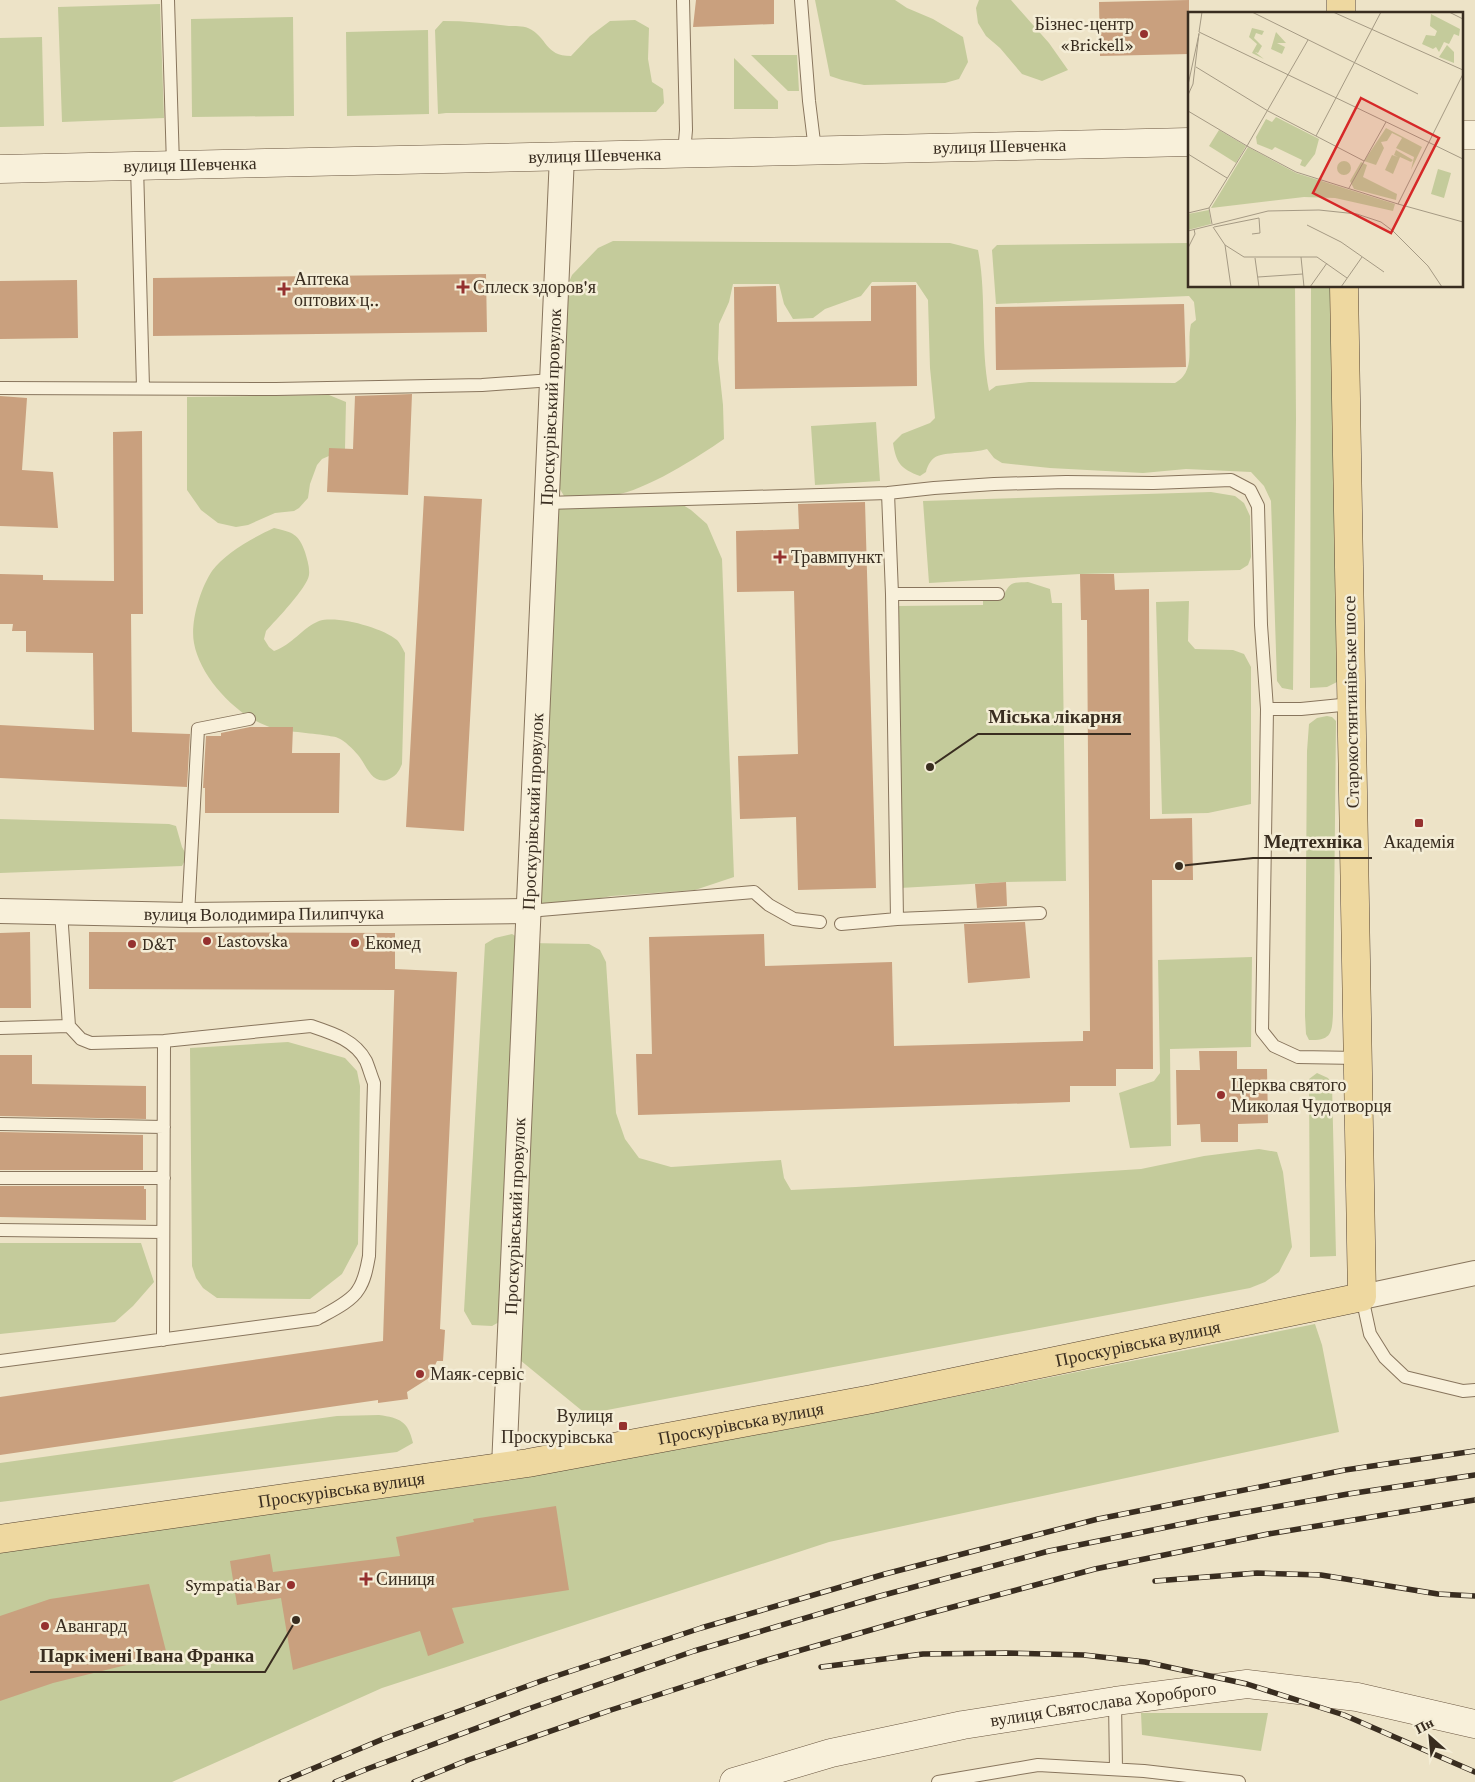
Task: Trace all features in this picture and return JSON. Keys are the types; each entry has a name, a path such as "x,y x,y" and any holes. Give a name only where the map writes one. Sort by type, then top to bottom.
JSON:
{"main road":[{"path":"1462,136 1475,135"},
{"name":"вулиця Шевченка","path":"0,169 1188,142"},
{"name":"Старокостянтинівське шосе","path":"1344,288 1362,1297"},
{"name":"Проскурівська вулиця","path":"0,1539 504,1467 872,1399 1362,1297"},
{"name":"вулиця Святослава Хороброго","path":"734,1782 832,1753 954,1727 1115,1701 1247,1684 1357,1697 1475,1724"}],"street":[{"name":"Проскурівський провулок","path":"504,1467 562,156"},
{"name":"вулиця Володимира Пилипчука","path":"0,911 188,915 528,912"},
{"name":"Проскурівська вулиця","path":"1362,1297 1475,1273"}],"lane":[{"path":"168,0 173,165"},
{"path":"683,0 686,130 684,153"},
{"path":"801,0 815,150"},
{"path":"137,166 144,387"},
{"path":"0,388 144,387 276,389 482,384 552,380"},
{"path":"546,503 888,493 994,484 1066,482 1153,483 1231,480 1250,490 1258,506 1261,625 1266,708 1262,1031 1274,1046 1298,1056 1358,1058"},
{"path":"888,493 892,594 897,919"},
{"path":"892,594 998,594"},
{"path":"1266,708 1302,709 1351,704"},
{"path":"188,915 198,729 249,718"},
{"path":"528,912 754,892 769,905 794,919 820,922"},
{"path":"0,1361 317,1319 339,1307 358,1292 370,1256 374,1083 365,1060 350,1042 333,1033 311,1026 164,1041 91,1042 81,1039 69,1026 61,912"},
{"path":"841,924 897,919 1040,913"},
{"path":"0,1028 69,1026"},
{"path":"162,1340 164,1041"},
{"path":"0,1124 164,1127"},
{"path":"0,1178 164,1178"},
{"path":"0,1230 163,1232"},
{"path":"1362,1297 1370,1334 1385,1358 1406,1377 1464,1391 1475,1390"},
{"path":"1115,1701 1116,1769"},
{"path":"938,1782 1038,1765 1116,1769 1239,1782"}],"green space":[{"path":"815,0 895,0 963,37 968,62 959,79 945,83 864,85 830,76"},
{"path":"979,0 1011,0 1049,43 1068,70 1042,81 1022,74 1000,48 986,36 978,23 976,8"},
{"path":"160,4 164,118 62,122 58,7"},
{"path":"293,17 294,116 192,117 191,19"},
{"path":"635,20 649,28 648,59 652,82 663,89 664,103 656,112 438,114 435,30 443,21 526,27 539,36 551,50 562,55 571,56 590,36 610,21"},
{"path":"428,30 429,114 347,116 346,32"},
{"path":"42,37 44,126 0,127 0,38"},
{"path":"751,55 797,55 799,91 788,91"},
{"path":"734,58 778,101 778,109 734,109"},
{"path":"613,241 950,243 978,250 981,267 986,373 989,391 996,386 1029,382 1175,383 1186,372 1191,324 1196,320 1194,302 1189,296 996,304 992,250 997,245 1188,243 1188,288 1295,288 1296,419 1293,690 1282,688 1277,681 1271,501 1264,486 1251,472 1186,469 1143,473 1050,468 1002,463 994,458 987,449 938,456 929,464 926,472 920,476 908,471 900,464 893,443 902,434 930,423 935,418 930,368 928,300 916,282 872,282 861,296 825,309 813,318 793,319 784,304 779,284 733,284 729,302 719,324 718,359 723,405 724,439 671,472 627,492 602,496 564,496 557,484 566,289 572,275 598,248"},
{"path":"1311,288 1333,288 1337,682 1327,687 1310,688"},
{"path":"329,395 346,402 345,449 322,459 317,465 310,484 308,498 299,508 294,511 275,513 248,525 236,527 218,523 201,510 187,490 187,397"},
{"path":"876,422 880,481 815,485 811,426"},
{"path":"1211,492 1235,496 1244,503 1250,516 1251,557 1248,565 1240,570 1080,574 929,583 923,501"},
{"path":"675,500 691,510 707,524 722,559 734,877 695,890 612,896 528,911 546,503"},
{"path":"274,528 294,535 300,541 305,552 309,575 297,596 266,631 264,639 269,647 274,651 286,645 319,621 337,620 371,627 390,635 397,640 405,653 402,764 396,774 390,779 381,780 373,776 356,753 338,738 286,731 255,721 221,693 204,669 194,643 193,626 200,596 208,578 224,558 249,541"},
{"path":"1019,582 1028,582 1050,589 1052,603 1062,603 1066,881 1006,882 900,888 899,606 983,605 983,598 1004,595 1011,585"},
{"path":"1189,601 1188,641 1195,649 1233,650 1244,654 1251,667 1251,804 1208,813 1162,814 1156,602"},
{"path":"1332,717 1336,721 1333,1014 1329,1034 1322,1039 1309,1040 1306,1034 1305,1016 1307,751 1309,724 1317,718"},
{"path":"0,819 169,824 176,826 182,847 187,856 182,866 0,873"},
{"path":"512,934 527,943 589,944 600,950 606,962 616,1113 625,1139 639,1158 671,1167 781,1160 784,1178 791,1190 1141,1169 1204,1156 1259,1149 1277,1152 1283,1172 1292,1247 1279,1272 1265,1282 1250,1288 586,1414 509,1351 510,1316 492,1326 472,1325 464,1311 485,944 495,938"},
{"path":"1252,957 1251,1047 1170,1049 1171,1146 1130,1148 1119,1093 1154,1081 1160,1073 1158,960"},
{"path":"288,1042 345,1058 357,1071 360,1086 358,1244 342,1274 310,1299 217,1298 203,1288 196,1278 192,1266 190,1048"},
{"path":"1317,1073 1328,1078 1332,1084 1336,1256 1310,1257 1309,1079"},
{"path":"0,1243 141,1243 154,1282 133,1306 115,1322 0,1334"},
{"path":"1315,1324 1322,1345 1339,1432 829,1542 382,1688 172,1782 0,1782 0,1551 506,1481 874,1413"},
{"path":"379,1415 398,1419 406,1425 413,1443 397,1452 0,1502 0,1463 337,1416"},
{"path":"1141,1713 1268,1713 1261,1751 1142,1735"}],"building":[{"path":"696,0 774,0 774,24 693,27"},
{"name":"Бізнес-центр «Brickell»","path":"1189,0 1188,54 1100,56 1099,2"},
{"path":"486,274 487,332 153,336 153,278"},
{"path":"77,280 78,338 0,339 0,281"},
{"path":"916,285 917,386 735,389 734,287 776,286 777,322 871,321 871,286"},
{"path":"1184,304 1186,367 996,370 995,307"},
{"path":"412,394 408,495 327,492 329,448 353,449 355,396"},
{"path":"0,396 27,398 22,470 53,472 58,528 0,526"},
{"path":"142,431 143,614 131,614 132,732 190,734 187,787 0,778 0,725 94,730 93,653 26,652 26,631 12,631 13,624 0,624 0,574 43,575 43,580 114,581 113,432"},
{"path":"424,496 482,499 464,831 406,827"},
{"path":"865,502 876,888 798,890 796,817 740,819 738,756 798,754 794,591 737,592 736,531 799,529 798,504"},
{"path":"1080,574 1114,574 1115,590 1149,589 1150,819 1192,818 1193,880 1152,880 1153,1069 1116,1069 1116,1086 1070,1086 1070,1102 638,1115 636,1054 652,1054 649,937 764,934 765,966 892,962 894,1046 1083,1041 1083,1031 1090,1031 1087,620 1081,620"},
{"path":"250,727 293,727 292,753 340,753 339,813 205,813 205,788 203,788 206,736 221,736 221,733"},
{"path":"1006,882 1007,906 977,908 975,884"},
{"path":"1025,922 1030,978 968,983 964,924"},
{"path":"30,932 31,1008 0,1008 0,933"},
{"path":"89,932 395,933 395,990 89,989"},
{"path":"395,969 457,972 440,1329 445,1330 443,1361 437,1361 429,1378 407,1392 408,1399 378,1403 378,1400 0,1455 0,1397 383,1341"},
{"path":"1199,1051 1237,1051 1237,1069 1267,1069 1268,1123 1238,1124 1238,1142 1201,1142 1200,1124 1177,1125 1176,1070 1200,1070"},
{"path":"0,1055 32,1055 32,1084 146,1086 146,1119 0,1116"},
{"path":"0,1132 143,1135 143,1170 0,1170"},
{"path":"0,1186 144,1186 144,1189 146,1189 146,1220 0,1217"},
{"path":"556,1506 569,1590 452,1608 464,1643 428,1656 420,1631 293,1670 281,1598 237,1605 230,1561 270,1554 273,1572 400,1556 396,1537 474,1522 473,1519"},
{"path":"149,1584 167,1655 53,1683 0,1701 0,1616 50,1599"}],"railway":[{"path":"281,1782 383,1739 541,1681 701,1628 885,1574 1098,1519 1345,1470 1475,1451"},
{"path":"335,1782 528,1709 694,1651 880,1596 1049,1551 1207,1519 1348,1494 1475,1475"},
{"path":"414,1782 468,1760 611,1710 760,1662 919,1616 1095,1569 1268,1534 1475,1500"},
{"path":"1155,1581 1257,1573 1321,1575 1438,1594 1475,1596"},
{"path":"821,1667 923,1654 1007,1653 1084,1655 1145,1662 1247,1684 1344,1715 1475,1772"}],"place":[{"name":"Бізнес-центр «Brickell»","path":"1144,34"},
{"name":"Сплеск здоров'я","path":"463,287"},
{"name":"Аптека оптових ц‥","path":"284,289"},
{"name":"Травмпункт","path":"780,557"},
{"name":"Міська лікарня","path":"930,767"},
{"name":"Академія","path":"1419,823"},
{"name":"Медтехніка","path":"1179,866"},
{"name":"Lastovska","path":"207,941"},
{"name":"Екомед","path":"355,943"},
{"name":"D&T","path":"132,944"},
{"name":"Церква святого Миколая Чудотворця","path":"1221,1095"},
{"name":"Маяк-сервіс","path":"420,1374"},
{"name":"Вулиця Проскурівська","path":"623,1426"},
{"name":"Синиця","path":"366,1579"},
{"name":"Sympatia Bar","path":"291,1585"},
{"name":"Парк імені Івана Франка","path":"296,1620"},
{"name":"Авангард","path":"45,1626"}]}
